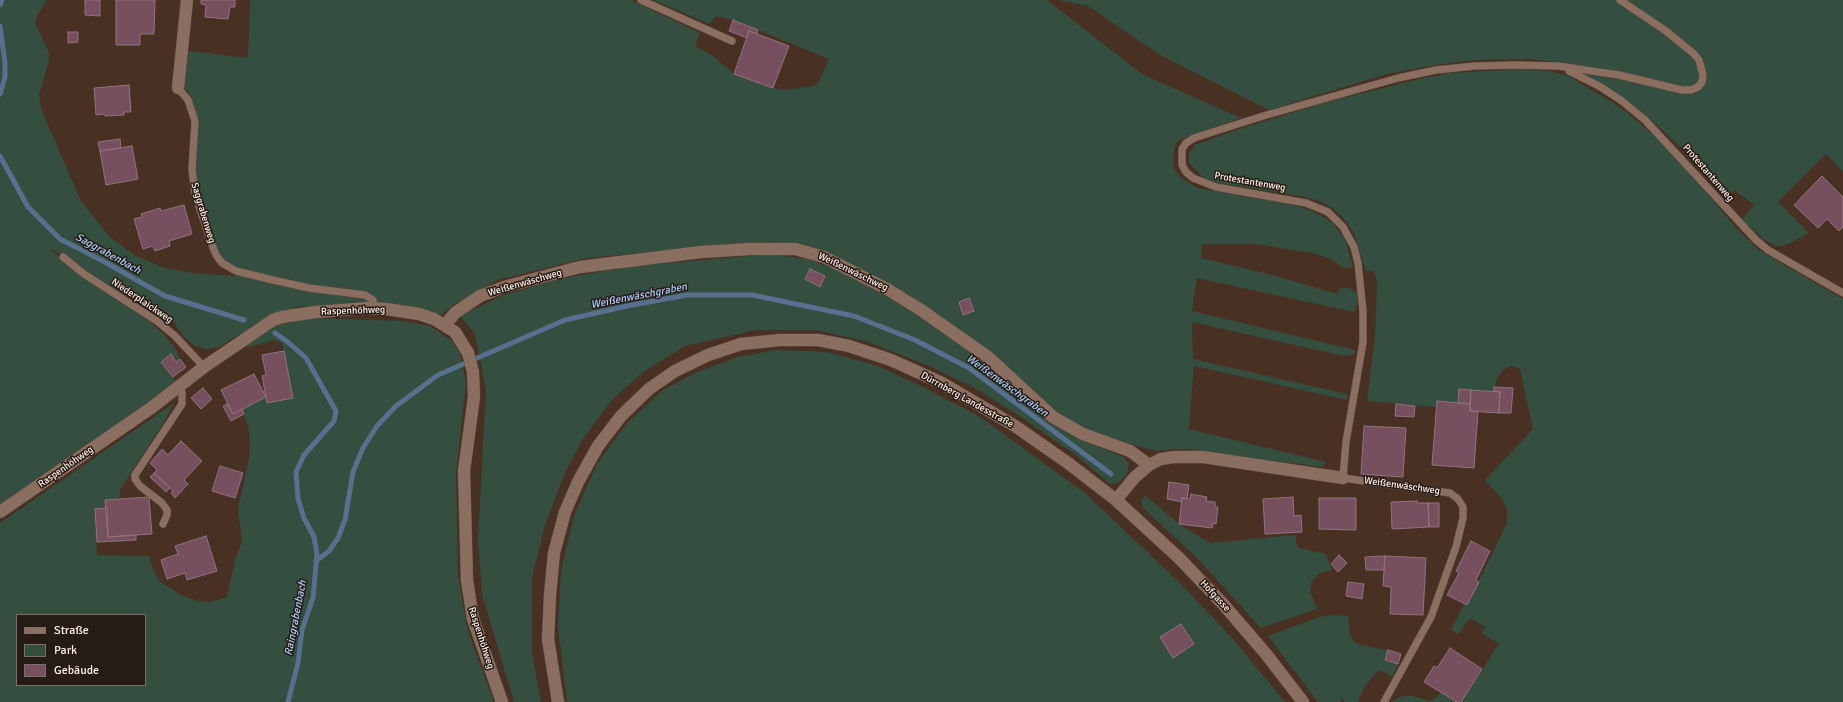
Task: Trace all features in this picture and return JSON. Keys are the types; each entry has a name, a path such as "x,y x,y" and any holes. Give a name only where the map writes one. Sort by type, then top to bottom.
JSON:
{"street":[{"name":"Saggrabenweg","path":"178,88 187,0"},
{"name":"Weißenwäschweg","path":"445,325 455,313 480,296 504,287 580,267 701,252 795,248 824,257 887,289 921,310 988,357 1053,417 1083,434 1130,452 1149,465"},
{"name":"Raspenhöhweg","path":"0,512 151,408 204,367 273,320 282,316 316,312 375,308 418,314 445,325 455,332 468,353 474,372 474,398 464,471 467,580 473,619 502,702"},
{"name":"Dürrnberg Landesstraße","path":"558,702 548,639 554,553 565,512 578,482 598,446 621,416 649,389 675,371 708,355 741,344 780,340 818,340 849,346 891,360 942,383 1015,426 1068,463 1116,500"},
{"name":"Weißenwäschweg","path":"1116,500 1134,478 1149,465 1160,459 1189,456 1342,478"},
{"name":"Hofgasse","path":"1116,500 1179,558 1223,604 1266,654 1303,702"}],"lane":[{"path":"641,0 732,41"},
{"name":"Protestantenweg","path":"1342,478 1346,442 1363,342 1363,311 1358,263 1350,236 1336,219 1318,207 1293,199 1216,186 1193,178 1186,172 1182,165 1182,149 1186,143 1194,138 1235,125 1436,70 1475,66 1558,66 1619,75 1682,90 1691,90 1698,87 1702,82 1702,68 1693,53 1666,31 1620,0"},
{"name":"Protestantenweg","path":"1558,66 1574,72 1622,101 1645,120 1669,144 1734,218 1768,250 1843,293"},
{"name":"Saggrabenweg","path":"178,88 188,100 195,121 192,170 195,194 216,255 222,263 236,271 273,280 309,288 366,295 373,300 375,308"},
{"name":"Niederplaickweg","path":"63,257 84,274 156,320 175,336 204,367"},
{"path":"163,524 167,515 167,510 162,503 140,486 135,479 136,475 182,404 182,393 180,386"},
{"name":"Weißenwäschweg","path":"1342,478 1450,493 1458,499 1462,507 1463,518 1456,547 1431,617 1384,702"}],"green space":[{"path":"0,0 47,0 37,16 35,23 49,53 49,60 39,95 41,109 81,201 109,236 134,255 165,268 193,273 235,276 237,268 224,260 217,251 196,181 195,166 198,128 191,97 183,84 189,51 248,58 250,0 631,0 700,33 695,46 713,56 734,74 773,88 785,90 814,86 819,81 829,59 733,20 715,17 710,24 653,0 1047,0 1142,74 1241,118 1181,139 1176,143 1173,158 1174,168 1181,178 1198,188 1294,205 1312,211 1332,222 1345,239 1353,266 1350,269 1342,267 1329,258 1312,253 1255,244 1202,244 1201,258 1273,275 1337,294 1340,288 1349,288 1357,293 1357,304 1354,312 1197,278 1192,311 1355,350 1355,354 1344,356 1192,322 1193,359 1347,394 1347,400 1194,366 1189,429 1326,462 1323,467 1197,450 1176,449 1157,451 1086,430 1061,417 906,294 843,260 806,245 762,242 587,258 498,280 453,305 441,315 395,305 295,307 284,324 310,318 403,321 430,326 451,340 460,353 466,383 456,474 458,574 467,628 494,702 0,702 0,523 174,403 164,422 121,488 119,499 106,500 107,508 95,509 97,555 149,556 153,570 159,581 183,596 198,601 210,602 227,597 235,560 242,542 238,509 249,459 250,441 248,425 242,409 266,397 267,403 293,398 282,343 275,340 248,347 238,335 219,347 207,349 195,346 184,337 168,314 113,290 66,256 50,249 83,277 148,320 163,333 176,349 180,359 176,362 170,354 161,362 177,383 0,506"},
{"path":"1059,0 1843,0 1843,172 1826,154 1778,202 1809,233 1790,243 1782,246 1776,246 1763,239 1742,220 1754,205 1734,190 1725,198 1683,149 1651,120 1621,97 1589,76 1558,62 1529,59 1476,60 1435,65 1387,74 1269,110 1160,55 1088,6"},
{"path":"1524,69 1549,71 1567,75 1632,116 1673,153 1739,231 1759,250 1843,299 1843,702 1461,702 1499,644 1482,633 1485,627 1470,618 1458,634 1451,630 1464,604 1467,605 1507,523 1507,510 1502,499 1485,480 1533,429 1520,369 1513,366 1504,369 1497,378 1494,391 1459,389 1458,403 1437,401 1436,407 1367,401 1375,337 1377,283 1373,271 1366,271 1354,233 1345,220 1332,208 1319,201 1299,196 1214,182 1203,177 1189,163 1189,153 1195,145 1236,130 1324,103 1449,73"},
{"path":"772,254 811,260 837,270 884,295 953,337 1001,375 1042,416 1084,441 1124,457 1129,464 1127,475 1119,482 1110,484 1077,456 1024,419 975,388 927,365 865,341 816,330 756,330 685,346 643,372 611,401 582,440 565,473 545,525 532,577 532,653 541,702 514,702 482,594 478,541 486,389 475,334 460,316 501,296 559,279 631,266"},
{"path":"776,350 827,352 878,366 925,388 980,417 1085,493 1180,583 1233,639 1285,702 567,702 558,627 561,571 574,516 597,464 627,423 663,390 697,372 738,357"},
{"path":"1145,495 1179,524 1210,543 1296,535 1296,543 1299,548 1326,554 1332,570 1320,573 1312,581 1310,591 1317,609 1261,628 1195,556 1143,508 1141,501"},
{"path":"1334,615 1348,616 1350,635 1354,642 1361,645 1388,650 1385,660 1398,664 1392,677 1383,671 1378,671 1364,687 1358,702 1346,702 1340,698 1342,702 1318,702 1268,636 1319,617"},
{"path":"1441,692 1457,702 1391,702 1402,696 1412,696 1430,701 1435,699"}],"building":[{"path":"85,0 100,0 100,16 85,15"},
{"path":"116,0 155,0 154,34 140,34 140,45 116,45"},
{"path":"201,0 235,0 235,7 230,7 228,19 205,17 206,5 201,4"},
{"path":"733,20 758,30 757,34 749,31 747,38 729,31"},
{"path":"749,31 789,46 773,88 734,74"},
{"path":"68,32 78,32 78,42 68,43"},
{"path":"129,85 131,112 124,112 124,115 96,115 94,88"},
{"path":"120,139 121,148 100,151 98,142"},
{"path":"132,146 138,179 106,185 100,151"},
{"path":"1822,176 1843,197 1843,227 1839,231 1827,219 1818,228 1794,205"},
{"path":"184,205 192,234 169,241 170,246 155,251 153,246 143,249 134,219 142,217 141,214 160,208 161,211"},
{"path":"810,269 825,276 820,287 805,279"},
{"path":"969,298 974,311 963,315 959,302"},
{"path":"284,351 293,398 267,403 262,376 266,375 262,355"},
{"path":"171,354 176,362 180,359 186,367 173,377 161,362"},
{"path":"254,374 266,397 233,414 221,390"},
{"path":"1494,387 1513,388 1511,413 1499,413 1500,392 1494,391"},
{"path":"203,388 212,399 201,409 191,398"},
{"path":"1459,389 1471,390 1470,404 1458,403"},
{"path":"1471,390 1500,392 1499,413 1470,411"},
{"path":"1437,401 1470,404 1470,411 1478,411 1474,468 1432,465"},
{"path":"227,404 233,414 242,409 244,414 231,421 223,406"},
{"path":"1396,404 1415,406 1414,417 1395,416"},
{"path":"1364,426 1406,428 1403,477 1361,474"},
{"path":"181,441 202,461 184,480 188,484 175,498 171,493 173,491 154,473 157,470 150,463 162,449 168,455"},
{"path":"220,466 243,473 235,498 212,491"},
{"path":"154,473 170,488 166,492 150,477"},
{"path":"1169,482 1189,485 1187,499 1182,498 1182,502 1167,499"},
{"path":"1191,494 1207,497 1206,501 1215,502 1215,507 1218,507 1216,524 1213,523 1212,528 1179,524 1182,498 1190,499"},
{"path":"149,497 152,534 108,537 105,500"},
{"path":"1293,497 1294,516 1301,515 1302,532 1265,534 1263,499"},
{"path":"1319,498 1356,498 1356,530 1319,529"},
{"path":"1417,501 1417,503 1428,503 1429,527 1392,529 1391,502"},
{"path":"1428,503 1439,503 1439,527 1429,527"},
{"path":"107,508 108,537 136,535 136,540 97,542 95,509"},
{"path":"206,536 217,571 187,580 185,573 167,579 161,560 178,554 175,546"},
{"path":"1471,541 1490,551 1476,580 1479,582 1467,605 1447,595 1459,573 1456,571"},
{"path":"1339,555 1347,563 1338,572 1331,564"},
{"path":"1385,556 1384,570 1366,570 1365,557"},
{"path":"1385,556 1426,558 1423,615 1390,614 1391,587 1383,586"},
{"path":"1348,582 1364,584 1362,599 1346,596"},
{"path":"1181,624 1194,644 1173,658 1160,637"},
{"path":"1450,648 1482,669 1461,702 1457,702 1424,682 1434,666 1437,668"},
{"path":"1388,650 1401,654 1398,664 1385,660"}],"waterway":[{"name":"Saggrabenbach","path":"0,5 2,0"},
{"name":"Saggrabenbach","path":"0,26 5,63 5,77 0,94"},
{"name":"Saggrabenbach","path":"0,156 28,207 60,239 165,296 244,320"},
{"name":"Weißenwäschgraben","path":"316,561 329,551 338,538 345,520 353,472 363,448 377,426 396,406 438,375 565,320 627,306 687,295 752,295 854,316 915,340 969,368 1111,474"},
{"name":"Saggrabenbach","path":"275,333 306,358 336,411 334,421 304,455 296,472 298,499 304,518 314,537 317,554 313,598 302,630 298,663 288,702"}],"water label":[{"name":"Raingrabenbach","path":"296,618"}]}
